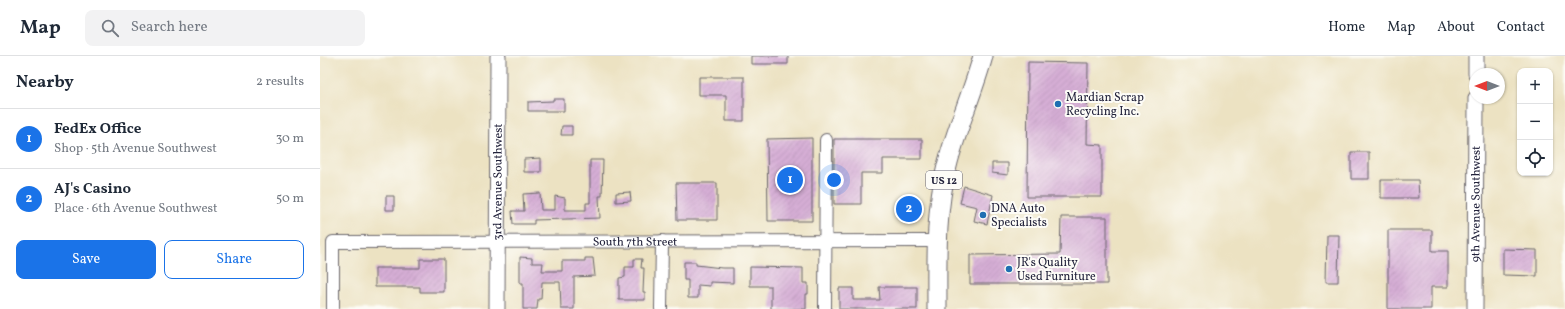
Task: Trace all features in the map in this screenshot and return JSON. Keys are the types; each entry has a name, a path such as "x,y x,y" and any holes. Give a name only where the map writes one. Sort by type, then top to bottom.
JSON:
{"highway":[{"name":"US 12","path":"937,309 940,204 946,167 958,127 983,56"}],"street":[{"name":"3rd Avenue Southwest","path":"497,309 498,56"},
{"path":"1476,56 1476,68"},
{"name":"9th Avenue Southwest","path":"1475,309 1476,104"},
{"path":"825,309 826,140"},
{"path":"661,309 662,241"},
{"name":"South 7th Street","path":"333,309 333,242 938,241"}],"building":[{"path":"751,56 788,56 788,64 751,64"},
{"name":"Mardian Scrap Recycling Inc.","path":"1028,62 1088,63 1087,144 1102,145 1102,197 1027,197"},
{"path":"699,77 744,77 744,121 726,121 726,95 699,95"},
{"path":"553,99 564,99 564,111 528,111 528,102 553,101"},
{"path":"562,126 572,126 572,135 561,135"},
{"path":"812,138 812,221 768,221 767,139"},
{"path":"834,139 922,139 922,159 883,159 883,173 861,173 861,204 834,204"},
{"path":"1351,152 1369,152 1369,179 1351,179"},
{"path":"541,158 541,172 524,172 524,159"},
{"path":"590,160 603,160 602,196 599,196 600,218 534,220 534,224 513,224 512,211 524,211 523,194 540,193 541,210 555,210 555,196 565,198 565,210 586,210 586,203 590,203"},
{"path":"992,163 1008,163 1008,175 992,173"},
{"path":"1381,180 1418,180 1419,198 1381,198"},
{"path":"676,183 717,183 717,220 677,220"},
{"path":"964,186 993,195 987,224 974,221 977,207 960,203"},
{"path":"630,192 631,201 616,202 616,193"},
{"path":"386,196 394,196 394,210 386,210"},
{"path":"898,201 921,201 921,217 898,217"},
{"path":"1061,217 1107,217 1107,284 970,284 970,255 1060,254"},
{"path":"1388,230 1432,230 1432,251 1448,251 1448,287 1431,287 1431,309 1388,309"},
{"path":"1327,235 1339,235 1338,282 1326,282"},
{"path":"1503,249 1537,250 1537,276 1503,275"},
{"path":"520,257 532,258 532,263 543,263 542,271 562,271 562,261 585,261 585,258 593,258 595,276 574,277 574,309 561,309 560,282 542,282 541,299 538,299 537,309 523,309 523,283 520,283"},
{"path":"420,259 444,259 444,292 420,292 420,287 375,287 375,268 420,268"},
{"path":"634,259 642,259 641,268 644,268 643,292 645,292 645,300 619,300 619,278 625,277 625,267 634,267"},
{"path":"684,262 696,262 696,265 733,268 733,283 710,282 710,286 698,285 698,298 688,298 688,280 684,280"},
{"path":"750,267 803,268 803,283 808,283 806,309 771,309 771,286 750,286"},
{"path":"879,287 917,287 917,309 839,309 839,288 853,288 853,300 880,300"}],"place":[{"name":"Mardian Scrap Recycling Inc.","path":"1058,104"},
{"name":"FedEx Office","path":"790,180"},
{"name":"AJ's Casino","path":"909,209"},
{"name":"DNA Auto Specialists","path":"983,215"},
{"name":"JR's Quality Used Furniture","path":"1009,269"}]}
